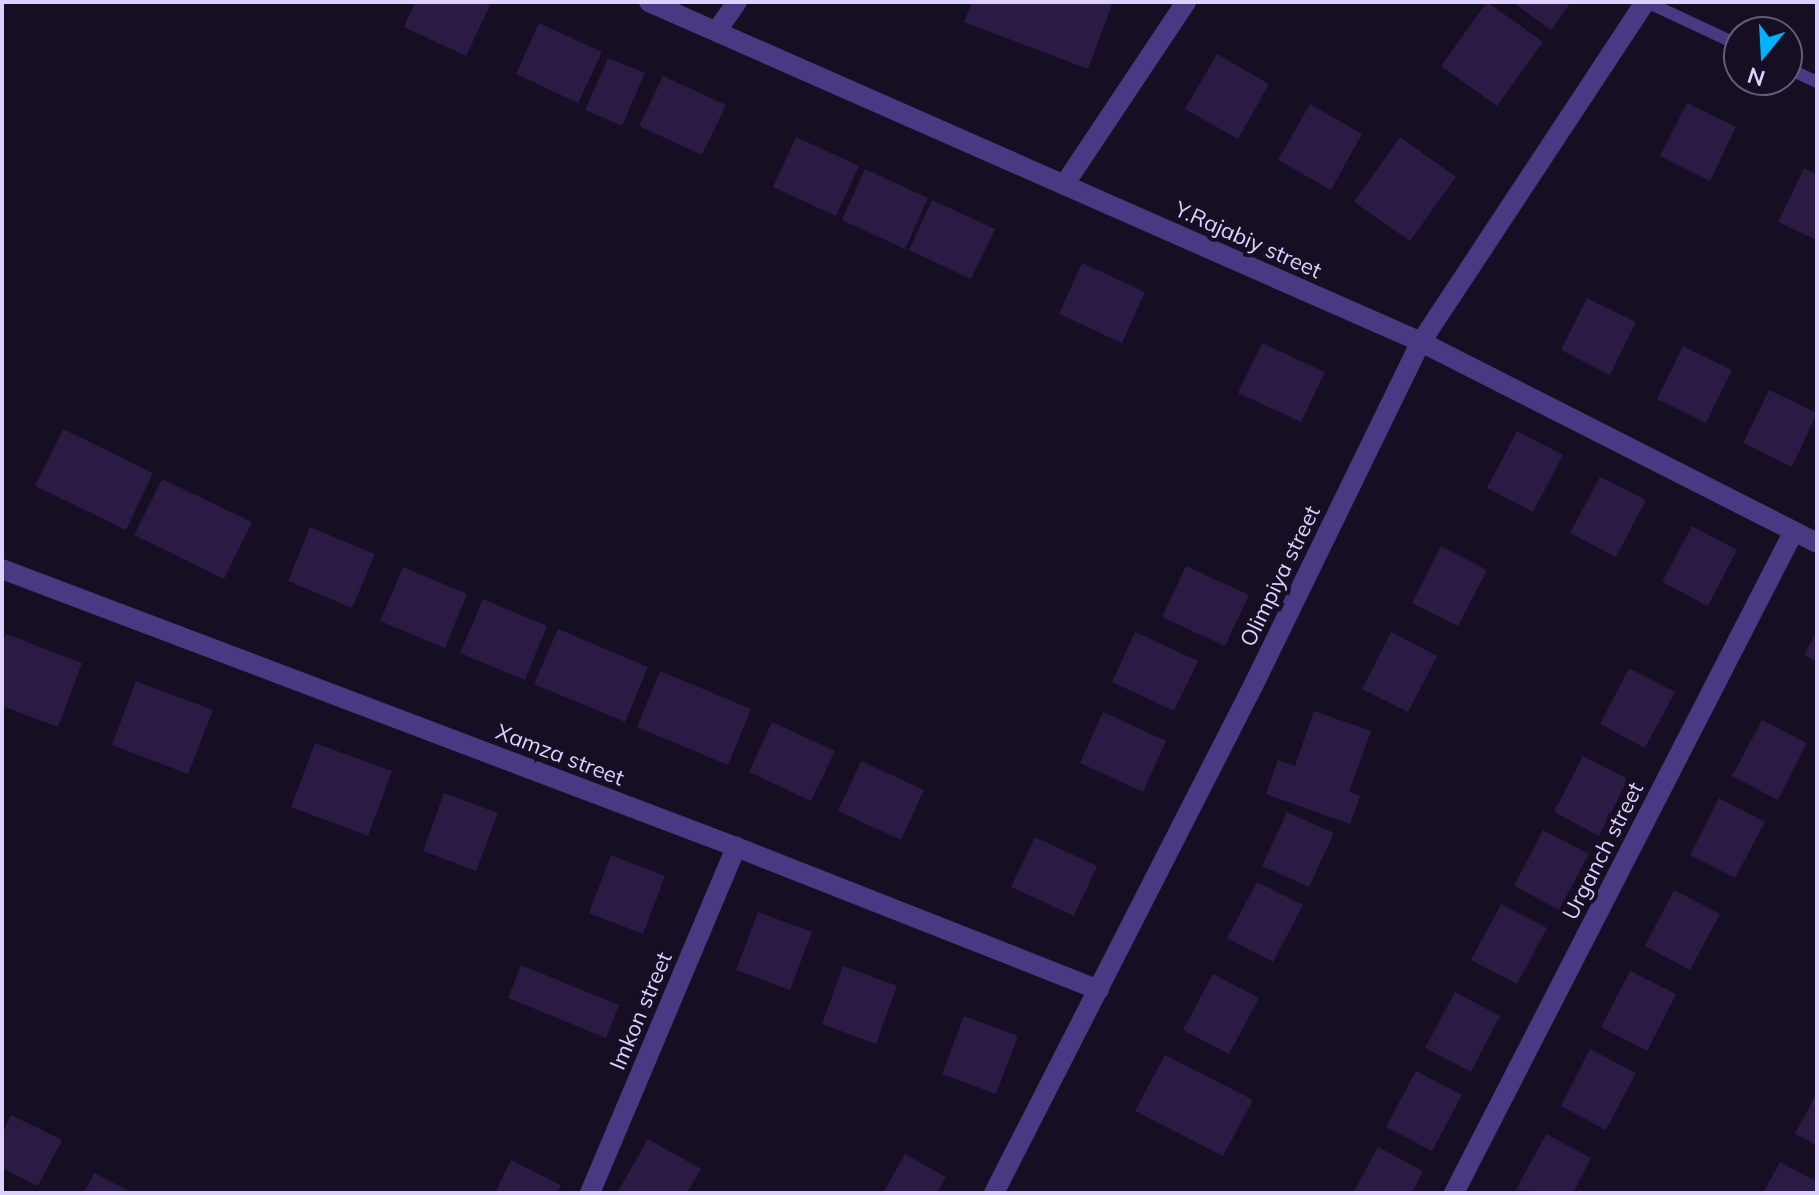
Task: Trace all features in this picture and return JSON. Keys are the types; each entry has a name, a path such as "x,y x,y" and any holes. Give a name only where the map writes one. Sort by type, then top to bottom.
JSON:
{"street":[{"name":"Y.Rajabiy street","path":"649,2 718,29 1421,342 1817,543"},
{"path":"718,29 737,2"},
{"path":"1064,185 1186,2"},
{"name":"Olimpiya street","path":"994,1193 1099,990 1421,342 1646,2"},
{"name":"Urganch street","path":"1454,1193 1794,531"},
{"name":"Xamza street","path":"2,569 736,847 1099,990"},
{"name":"Imkon street","path":"590,1193 736,847"}],"lane":[{"path":"1646,2 1723,38"}],"building":[{"path":"415,2 482,2 490,5 466,56 404,27"},
{"path":"972,2 1113,2 1088,69 964,22"},
{"path":"1487,2 1543,42 1497,106 1441,66"},
{"path":"1512,2 1571,2 1551,30"},
{"path":"539,23 602,52 578,103 516,74"},
{"path":"1217,54 1269,84 1238,139 1185,109"},
{"path":"608,58 645,73 622,126 585,110"},
{"path":"663,76 726,105 702,155 639,126"},
{"path":"1687,103 1736,127 1710,181 1660,156"},
{"path":"1310,104 1362,134 1331,190 1278,160"},
{"path":"796,137 859,166 836,216 773,187"},
{"path":"1400,137 1456,177 1410,241 1354,202"},
{"path":"1804,168 1817,175 1817,240 1778,222"},
{"path":"865,169 928,198 905,249 842,220"},
{"path":"932,200 995,229 971,279 909,250"},
{"path":"1082,263 1145,292 1122,343 1059,314"},
{"path":"1587,298 1636,322 1610,375 1561,350"},
{"path":"1262,343 1325,372 1301,422 1238,393"},
{"path":"1683,346 1732,370 1706,423 1657,399"},
{"path":"1769,390 1817,413 1792,467 1743,443"},
{"path":"63,429 153,473 126,530 35,486"},
{"path":"1517,431 1563,455 1533,512 1487,488"},
{"path":"1600,477 1646,500 1616,557 1570,533"},
{"path":"162,479 252,522 224,579 134,535"},
{"path":"1692,526 1737,550 1708,606 1662,582"},
{"path":"310,527 375,554 352,608 288,581"},
{"path":"1441,546 1487,570 1458,626 1412,603"},
{"path":"1186,566 1249,595 1225,646 1162,617"},
{"path":"403,567 467,594 445,648 380,621"},
{"path":"483,599 547,626 525,680 460,653"},
{"path":"558,629 648,667 625,722 534,684"},
{"path":"1817,631 1817,662 1804,655"},
{"path":"1135,632 1198,661 1174,711 1112,682"},
{"path":"1391,632 1437,656 1408,712 1362,689"},
{"path":"6,634 82,663 58,727 2,706 2,645"},
{"path":"1629,668 1675,692 1645,748 1600,724"},
{"path":"660,671 751,709 728,765 637,727"},
{"path":"136,681 213,710 188,774 112,745"},
{"path":"1314,711 1371,731 1349,792 1360,796 1350,824 1266,794 1278,760 1295,766"},
{"path":"1103,712 1166,741 1143,792 1080,763"},
{"path":"1762,720 1807,743 1778,800 1732,776"},
{"path":"772,722 835,751 811,801 749,772"},
{"path":"315,743 392,771 368,836 291,807"},
{"path":"1583,756 1628,779 1599,836 1554,812"},
{"path":"861,761 924,790 901,840 838,811"},
{"path":"444,793 498,813 476,871 423,851"},
{"path":"1719,798 1765,822 1735,878 1690,855"},
{"path":"1287,812 1334,833 1309,887 1262,866"},
{"path":"1543,830 1589,854 1559,910 1514,886"},
{"path":"1035,837 1097,866 1074,916 1011,887"},
{"path":"611,855 665,876 643,934 589,913"},
{"path":"1257,882 1303,905 1273,962 1227,938"},
{"path":"1674,890 1720,914 1690,970 1645,946"},
{"path":"1501,904 1547,928 1517,984 1471,960"},
{"path":"758,912 812,932 790,990 736,970"},
{"path":"521,965 619,1005 606,1038 508,998"},
{"path":"843,966 897,986 876,1044 822,1024"},
{"path":"1630,971 1676,994 1647,1051 1601,1027"},
{"path":"1213,974 1259,998 1229,1054 1183,1030"},
{"path":"1455,992 1500,1016 1471,1072 1425,1048"},
{"path":"964,1016 1018,1036 996,1094 942,1074"},
{"path":"1590,1049 1636,1073 1606,1130 1561,1106"},
{"path":"1165,1055 1253,1100 1223,1156 1135,1111"},
{"path":"1416,1071 1462,1095 1432,1151 1386,1127"},
{"path":"1817,1092 1817,1145 1795,1134"},
{"path":"11,1115 62,1140 38,1186 2,1168 2,1134"},
{"path":"1546,1134 1591,1158 1573,1193 1516,1190"},
{"path":"648,1139 701,1169 687,1193 617,1193"},
{"path":"1378,1147 1423,1171 1412,1193 1353,1193"},
{"path":"905,1154 946,1177 937,1193 883,1193"},
{"path":"511,1160 561,1185 557,1193 495,1193"},
{"path":"1780,1162 1817,1182 1817,1193 1763,1193"},
{"path":"94,1173 133,1193 84,1193"}]}
